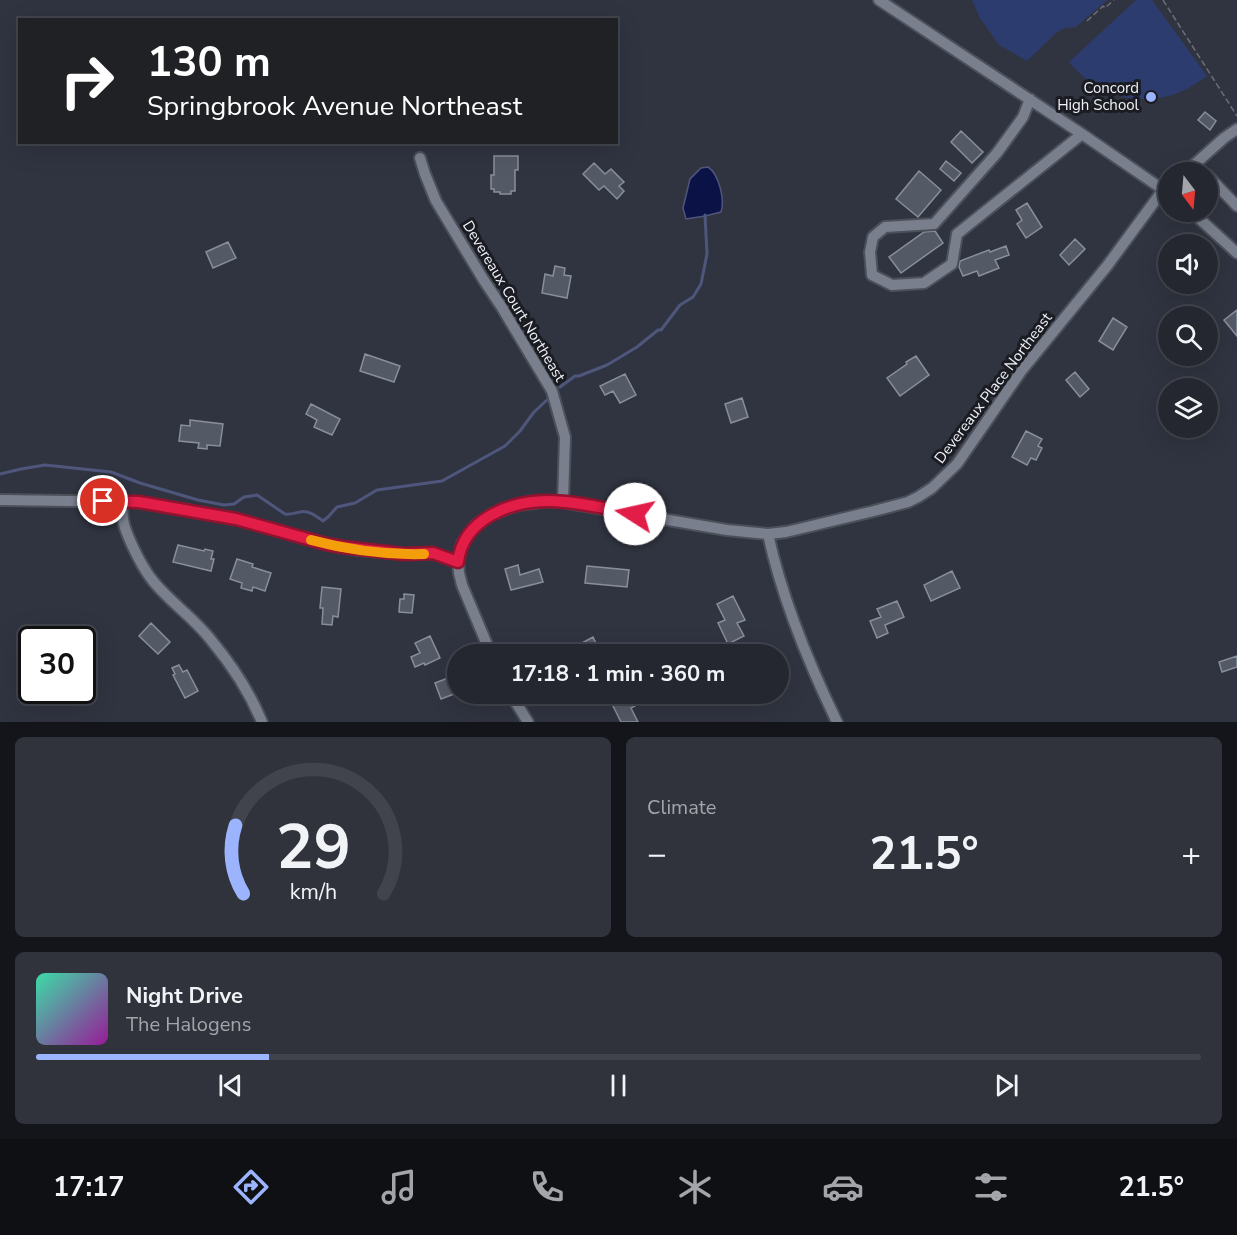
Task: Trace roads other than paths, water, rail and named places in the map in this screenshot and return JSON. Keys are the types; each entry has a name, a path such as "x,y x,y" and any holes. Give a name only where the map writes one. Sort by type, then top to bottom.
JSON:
{"street":[{"path":"879,0 1158,184"},
{"path":"1030,99 1023,117 997,153 934,224 885,227 873,237 870,252 872,275 892,285 924,283 952,264 957,234 1082,134"},
{"path":"1197,162 1237,129"},
{"name":"Devereaux Court Northeast","path":"420,158 436,201 552,391 565,437 563,502"},
{"path":"1218,186 1237,206"},
{"name":"Devereaux Place Northeast","path":"458,562 462,544 476,525 492,514 525,503 563,502 727,530 768,534 786,532 908,502 932,488 957,464 1022,370 1158,201"},
{"path":"1203,222 1237,254"},
{"path":"0,500 139,502 236,519 326,544 360,550 433,553 458,562 462,585 486,644"},
{"path":"123,501 123,523 140,561 152,580 211,639 233,668 262,722"},
{"path":"768,534 785,595 818,684 837,722"},
{"path":"517,704 528,722"}],"waterway":[{"path":"560,387 575,376 607,365 637,347 661,330 680,305 693,297 701,284 707,254 705,215"},
{"path":"0,474 45,465 111,472 198,500 224,505 234,504 244,497 257,495 285,514 306,512 323,521 337,507 355,503 377,490 442,481 505,446 547,400"}],"place":[{"name":"Concord High School","path":"1151,97"}]}
